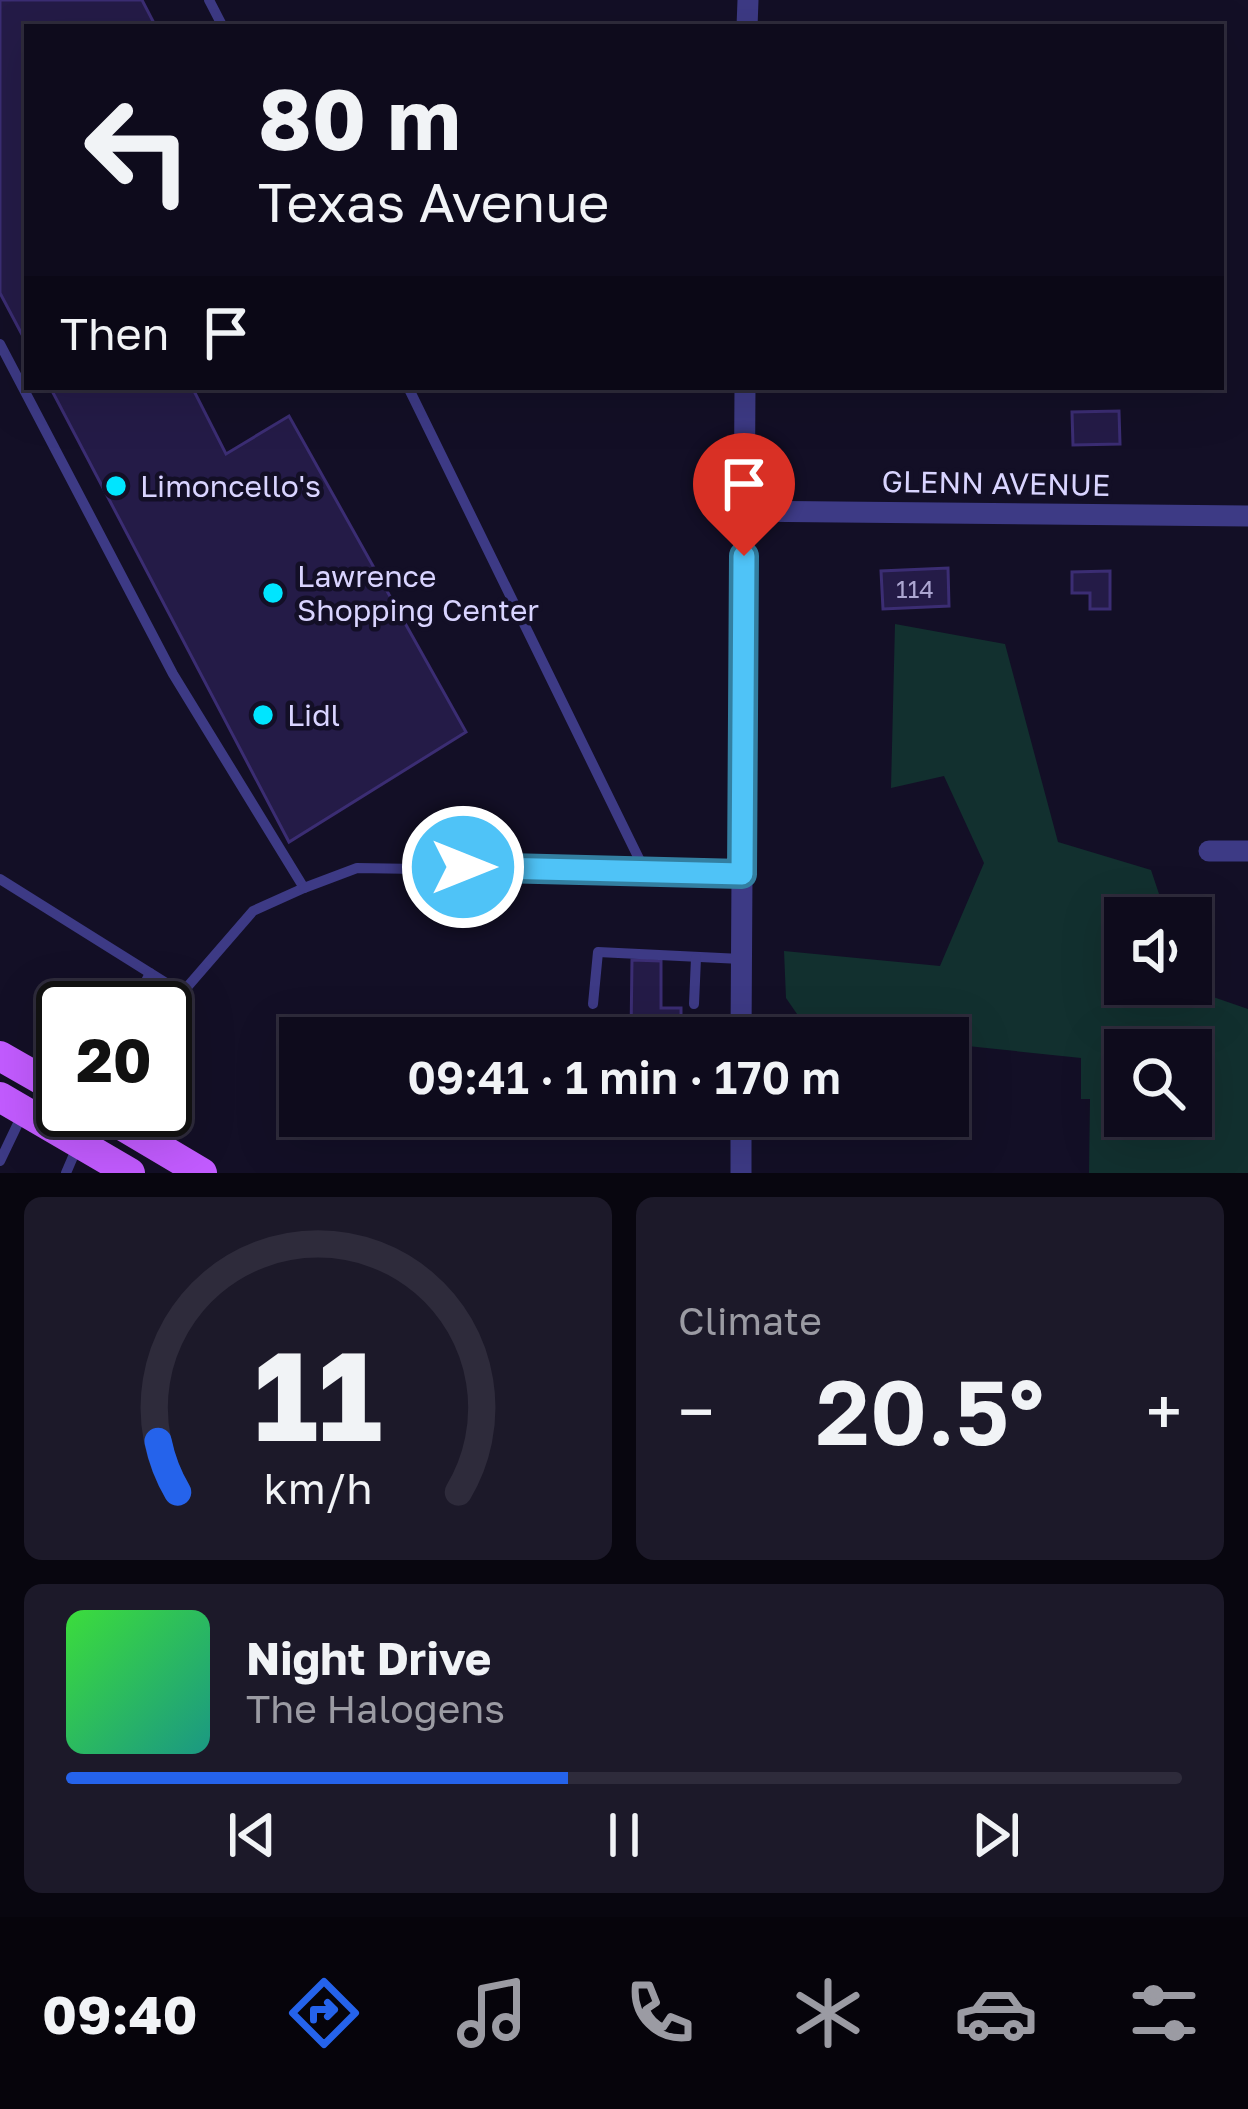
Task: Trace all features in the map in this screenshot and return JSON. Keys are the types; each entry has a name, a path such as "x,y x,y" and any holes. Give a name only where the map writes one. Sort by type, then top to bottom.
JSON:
{"main road":[{"path":"0,1056 36,1075"},
{"path":"12,1104 128,1172"},
{"path":"144,1137 202,1173"}],"street":[{"path":"741,1017 745,390"},
{"name":"GLENN AVENUE","path":"744,511 1248,516"},
{"path":"1209,851 1248,851"},
{"path":"741,1137 742,1173"}],"lane":[{"path":"0,344 24,390"},
{"path":"24,390 173,674 304,888"},
{"path":"409,390 644,869"},
{"path":"192,981 253,910 357,868 742,874"},
{"path":"0,879 163,981"},
{"path":"592,1004 598,952 741,959"},
{"path":"694,1004 696,958"},
{"path":"146,981 150,973"},
{"path":"0,1161 12,1104"},
{"path":"166,1137 169,1151"},
{"path":"66,1173 80,1142"}],"green space":[{"path":"895,624 1005,644 1058,842 1151,870 1160,897 1104,897 1104,1005 1212,1005 1212,997 1248,1009 1248,1173 1089,1173 1090,1099 1081,1099 1081,1058 969,1046 969,1017 799,1017 786,998 784,951 940,966 984,863 944,776 891,788"}],"building":[{"path":"0,0 142,0 154,24 24,24 24,338 0,293"},
{"name":"Lawrence Shopping Center","path":"52,390 194,390 226,454 289,416 466,732 289,842"},
{"path":"1119,411 1120,444 1073,445 1072,412"},
{"path":"948,568 949,606 883,609 881,571"},
{"path":"1110,571 1110,609 1090,609 1090,593 1072,593 1072,572"},
{"path":"632,960 661,961 661,1008 681,1008 681,1017 631,1017"}],"place":[{"name":"Limoncello's","path":"116,486"},
{"name":"Lawrence Shopping Center","path":"273,593"},
{"name":"Lidl","path":"263,715"}],"route":[{"path":"463,867 742,874 744,556"}]}
